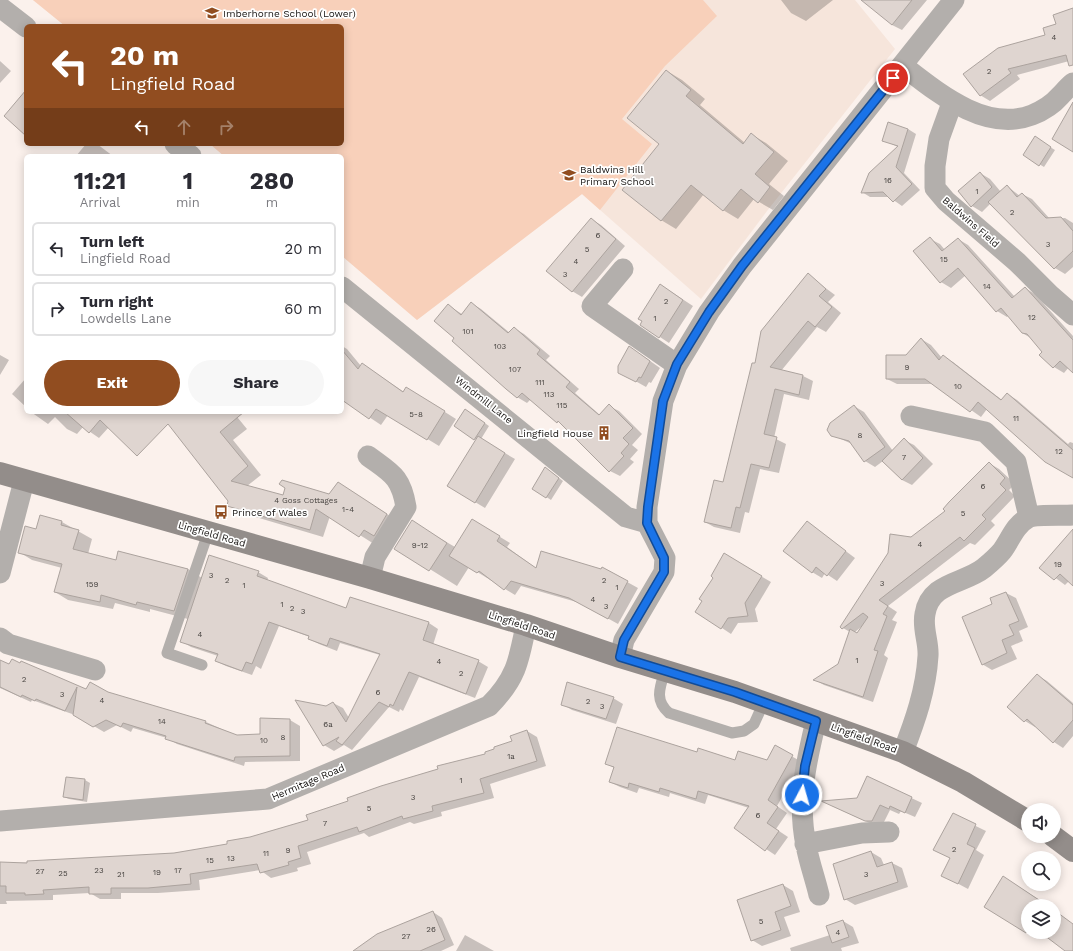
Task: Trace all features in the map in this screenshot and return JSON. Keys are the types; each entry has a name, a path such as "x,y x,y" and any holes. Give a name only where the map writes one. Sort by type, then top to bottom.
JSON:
{"street":[{"path":"620,657 624,640 664,572 664,558 647,523 648,507 663,401 677,364 709,312 742,266 903,66 954,0"},
{"path":"0,7 24,25"},
{"path":"903,66 952,103 988,118 1014,119 1032,115 1045,108 1073,83"},
{"name":"Baldwins Field","path":"952,103 939,139 935,166 935,188 946,202 1017,262 1050,295 1073,314"},
{"path":"178,146 188,154"},
{"path":"623,269 592,306 677,364"},
{"name":"Windmill Lane","path":"344,289 626,517 647,523"},
{"path":"911,416 984,432 1016,462 1029,517"},
{"path":"368,456 395,476 403,492 406,507 375,557 370,578"},
{"name":"Lingfield Road","path":"0,473 370,578 526,625 620,657 764,702 903,752 963,782 1021,817"},
{"path":"0,574 24,480"},
{"path":"903,752 919,710 926,679 929,654 924,613 933,595 945,586 964,579 984,568 1002,551 1015,528 1029,517 1073,515"},
{"name":"Hermitage Road","path":"0,821 268,799 489,706 501,694 512,679 519,660 526,625"},
{"path":"0,638 8,644 95,670"},
{"path":"816,721 805,766 802,795 805,844 820,895"},
{"path":"805,844 862,833 889,832"},
{"path":"1061,842 1073,850"}],"lane":[{"path":"202,665 167,653 208,533"},
{"path":"665,671 659,691 659,700 668,714 732,733 744,731 754,724 764,702"}],"shaded area":[{"name":"Baldwins Hill Primary School","path":"33,0 855,0 895,49 767,211 701,299 582,194 417,320 344,258 344,154 222,154 212,146 344,146 344,24 63,24"},
{"name":"Baldwins Hill Primary School","path":"33,0 703,0 717,16 665,66 622,119 652,144 600,210 582,194 417,320 344,258 344,154 222,154 212,146 344,146 344,24 63,24"}],"building":[{"path":"861,0 912,0 892,25"},
{"path":"1073,8 1073,65 1069,66 1066,55 1008,69 1011,73 980,96 963,74 998,48 1045,35 1043,28 1056,24 1053,15"},
{"path":"666,70 691,90 686,96 743,144 751,133 774,152 755,174 770,187 758,203 741,189 723,211 691,185 661,221 622,190 659,144 627,118"},
{"path":"24,92 24,134 4,116"},
{"path":"1073,102 1073,152 1052,139"},
{"path":"888,122 908,129 896,167 912,184 893,202 883,192 861,193 869,173 898,146 882,141"},
{"path":"1035,136 1051,147 1039,166 1023,155"},
{"path":"980,172 992,187 971,207 958,191"},
{"path":"1007,185 1017,197 1022,193 1046,218 1061,217 1073,231 1073,251 1054,269 988,202"},
{"path":"591,218 616,239 572,292 546,271"},
{"path":"930,237 942,251 958,238 1012,298 1025,287 1073,340 1073,373 1060,361 1053,368 1039,355 1042,352 1027,334 1022,333 1001,308 996,312 958,268 940,283 913,251"},
{"path":"808,273 826,289 819,296 832,307 815,327 808,321 770,367 803,375 799,395 775,389 764,434 777,437 769,468 751,464 740,508 736,507 731,528 704,522 714,480 723,482 752,363 755,363 761,331"},
{"path":"660,284 683,300 659,338 640,325 642,321 638,319"},
{"path":"471,302 508,333 514,327 540,350 537,354 570,382 566,387 599,415 609,404 633,428 623,438 629,444 621,453 624,456 609,472 558,421 557,423 522,393 517,398 452,341 454,338 434,321 448,304 461,315"},
{"path":"921,338 939,360 943,355 1001,400 1007,393 1073,450 1073,478 1045,462 978,402 970,412 925,379 886,379 886,355 906,355"},
{"path":"629,346 650,361 641,378 639,377 636,382 618,373 618,366"},
{"path":"344,352 358,369 362,363 403,392 406,387 445,411 427,440 376,409 369,419 344,401"},
{"path":"854,405 885,447 864,462 849,441 831,436 827,430 830,423"},
{"path":"465,409 485,423 474,440 454,426"},
{"path":"67,414 242,414 220,432 248,466 231,481 283,495 285,488 279,484 282,480 329,494 338,482 387,514 374,536 364,530 359,537 316,509 310,530 227,506 228,501 168,424 137,456 100,420 89,433"},
{"path":"478,436 505,453 475,503 447,486"},
{"path":"904,438 923,458 902,480 882,461"},
{"path":"989,462 1005,478 1000,484 1006,490 982,515 986,519 964,541 960,537 879,600 888,606 883,614 887,616 874,650 878,651 863,697 813,680 838,664 850,629 857,633 868,617 863,613 842,629 840,627 888,553 890,534 911,537 945,511 943,509 949,502"},
{"path":"545,467 559,478 546,498 532,489"},
{"path":"40,515 62,521 61,525 79,530 73,549 116,560 118,551 188,569 174,611 137,602 136,605 101,595 100,602 54,592 62,564 18,553 25,526 36,529"},
{"path":"472,519 500,536 497,541 536,568 541,551 601,569 602,567 628,581 608,619 569,598 511,581 504,590 479,571 477,573 449,556"},
{"path":"412,520 447,543 429,571 394,549"},
{"path":"807,521 846,551 827,576 816,567 812,573 783,551"},
{"path":"1073,529 1073,586 1060,574 1054,580 1039,568"},
{"path":"724,553 762,576 745,603 748,616 728,618 721,629 695,612 702,601 699,599 713,578 711,576"},
{"path":"209,555 259,571 257,576 346,608 350,597 429,622 423,640 479,660 466,694 409,672 393,706 390,704 389,707 379,702 342,745 336,741 339,737 323,746 295,700 326,706 333,702 346,722 380,654 330,638 327,646 308,639 309,636 269,622 252,664 246,662 242,671 215,661 218,654 180,642"},
{"path":"1006,592 1019,621 1009,625 1014,635 1002,640 1007,653 982,665 962,617 992,604 990,598"},
{"path":"12,659 20,663 21,661 86,689 90,682 108,692 206,721 205,723 237,735 260,734 260,718 290,719 290,756 235,757 234,761 165,739 166,736 123,723 121,727 106,720 93,727 73,715 77,687 65,711 36,699 35,701 22,695 21,697 0,687 0,660 9,664"},
{"path":"1037,674 1073,705 1073,720 1053,743 1027,719 1024,722 1007,707"},
{"path":"567,682 614,697 606,719 561,705"},
{"path":"617,727 697,752 698,748 735,760 738,751 767,760 775,745 793,755 768,800 778,807 767,823 779,831 765,851 734,828 749,806 698,791 696,799 660,788 659,792 629,783 628,788 609,782 614,767 605,764"},
{"path":"527,730 537,761 480,779 484,793 432,806 433,811 403,819 402,816 359,832 357,827 298,846 301,858 288,862 289,865 260,873 257,864 190,874 191,884 148,888 111,888 111,894 89,894 89,887 43,890 44,894 25,895 25,893 6,893 6,886 0,886 0,862 27,863 27,861 174,853 227,844 227,841 250,837 308,820 306,815 348,801 347,798 381,786 438,769 437,766 485,754 485,752 494,749 494,747 512,741 510,736"},
{"path":"867,776 912,797 905,813 890,806 889,809 880,805 872,821 865,821 821,801 857,798"},
{"path":"66,777 85,779 83,800 63,797"},
{"path":"953,813 976,824 967,844 975,848 958,884 941,876 950,858 933,850"},
{"path":"871,851 877,867 892,862 898,882 844,900 833,864"},
{"path":"1003,876 1021,888 1021,891 1026,891 1038,899 1021,899 1021,930 984,907"},
{"path":"783,884 791,906 775,912 781,930 751,941 737,900"},
{"path":"433,911 445,940 420,951 353,951 377,934"},
{"path":"1061,915 1073,924 1073,951 1065,951 1049,939 1061,939"},
{"path":"843,920 849,937 832,943 826,926"}],"place":[{"name":"Imberhorne School (Lower)","path":"212,13"},
{"name":"Baldwins Hill Primary School","path":"569,175"},
{"name":"Lingfield House","path":"604,433"},
{"name":"Prince of Wales","path":"221,512"}],"route":[{"path":"802,795 805,766 816,721 735,692 620,657 624,640 664,572 664,558 647,523 663,401 677,364 709,312 742,266 893,78"}]}
